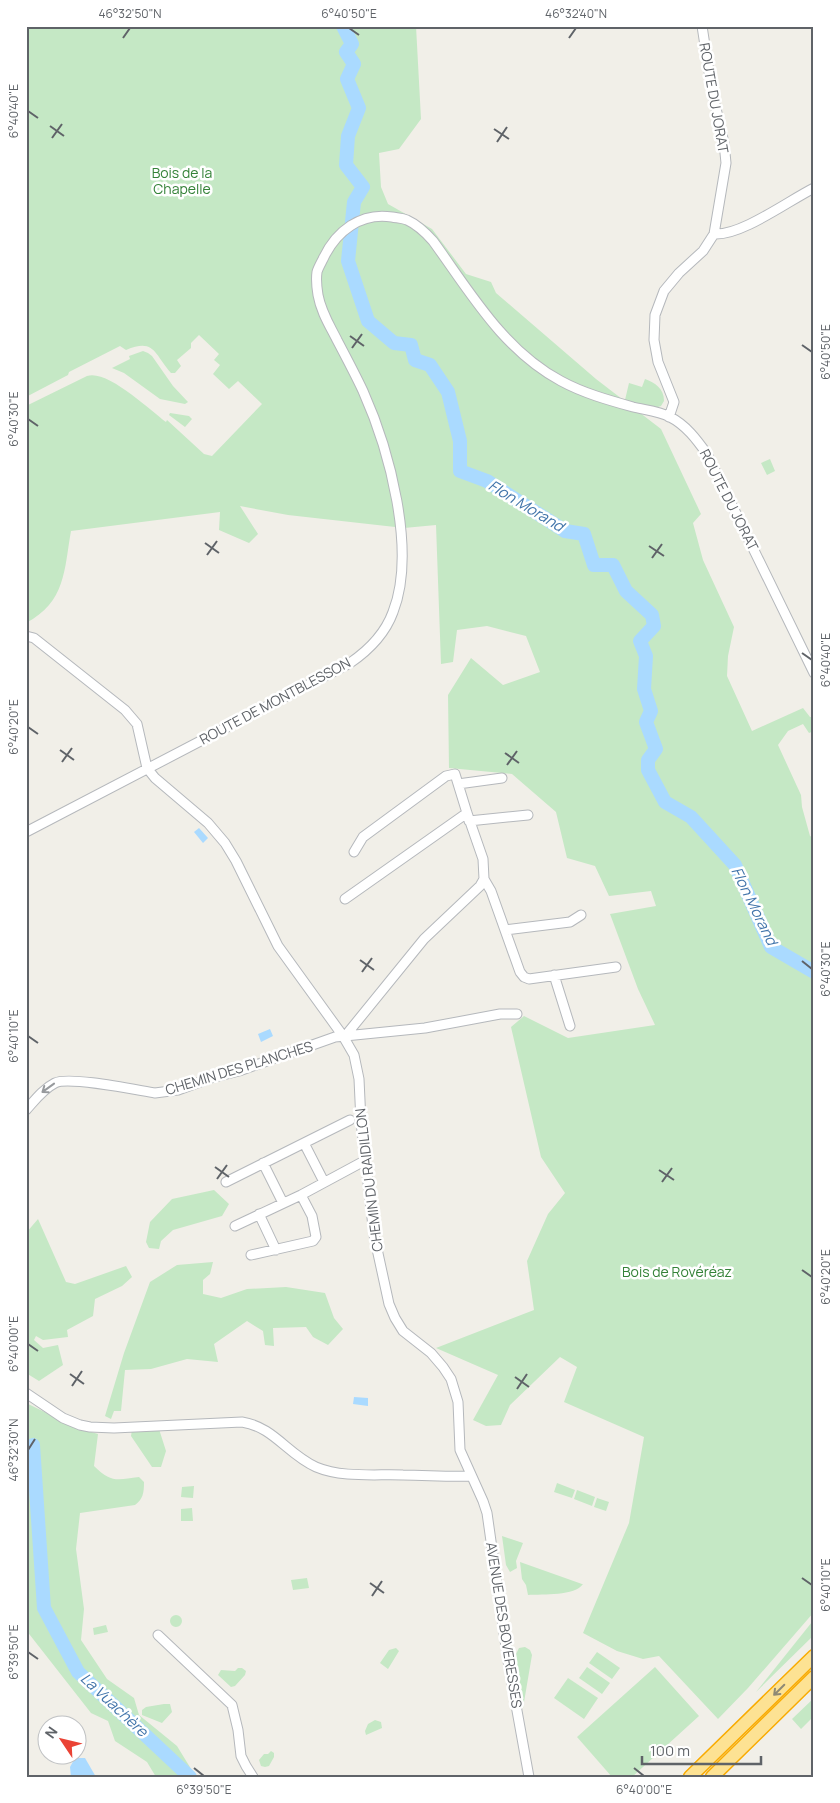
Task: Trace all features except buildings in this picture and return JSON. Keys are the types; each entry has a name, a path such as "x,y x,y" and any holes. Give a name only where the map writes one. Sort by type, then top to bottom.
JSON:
{"highway":[{"path":"690,1777 814,1656"},
{"path":"712,1777 814,1676"}],"street":[{"name":"ROUTE DU JORAT","path":"702,26 726,162 714,234 703,252 679,272 664,291 655,315 654,340 658,362 674,402 669,417 691,432 707,454 814,673"},
{"path":"714,234 723,235 749,224 814,188"},
{"name":"ROUTE DE MONTBLESSON","path":"26,832 350,663 365,653 376,642 393,614 402,578 397,501 393,481 381,440 363,392 323,313 318,296 317,272 332,243 342,231 371,216 405,219 422,229 433,241 501,334 527,358 560,381 585,392 669,417"},
{"path":"26,636 34,638 126,710 137,724 147,768"},
{"name":"CHEMIN DU RAIDILLON","path":"147,768 155,778 208,823 225,843 236,861 278,946 344,1036 354,1056 358,1070 361,1122 374,1235 389,1304 403,1330 431,1353 450,1379 458,1402 460,1450 471,1476"},
{"path":"354,852 364,837 446,776 455,774 483,859 484,879 491,890 520,972 524,977 528,979 616,967"},
{"path":"458,784 502,778"},
{"path":"345,898 468,817 528,815"},
{"path":"344,1036 424,938 480,886 484,879"},
{"path":"505,930 570,922 581,915"},
{"path":"554,975 570,1026"},
{"path":"344,1036 425,1028 500,1014 517,1014"},
{"name":"CHEMIN DES PLANCHES","path":"26,1110 39,1094 56,1082 77,1082 155,1093 178,1090 211,1078 239,1071 329,1039 344,1036"},
{"path":"226,1182 350,1120"},
{"path":"304,1143 324,1182"},
{"path":"235,1226 366,1160"},
{"path":"264,1163 283,1203"},
{"path":"251,1255 313,1241 316,1237 312,1216 300,1194"},
{"path":"259,1214 276,1250"},
{"path":"26,1393 59,1416 84,1427 114,1428 242,1422 261,1427 304,1460 317,1467 331,1471 353,1474 471,1476"},
{"name":"AVENUE DES BOVERESSES","path":"471,1476 487,1513 508,1661 529,1777"},
{"path":"158,1635 232,1705 242,1756 253,1777"}],"green space":[{"name":"Bois de Rovéréaz","path":"26,26 416,26 421,119 399,149 379,153 381,187 388,204 432,229 466,274 491,282 496,293 596,379 661,429 701,514 693,523 703,560 734,627 728,656 727,676 752,731 803,708 810,717 814,717 814,731 809,733 803,724 788,731 778,745 801,795 802,807 810,836 814,838 814,1612 748,1688 718,1719 659,1656 643,1659 617,1651 583,1633 629,1523 644,1437 564,1402 577,1367 560,1357 510,1405 501,1425 486,1426 473,1420 498,1375 436,1348 534,1310 527,1261 548,1214 565,1193 541,1157 511,1027 524,1016 568,1038 655,1025 638,989 610,914 656,906 651,891 609,896 595,866 567,858 556,812 512,774 449,768 448,695 471,658 503,685 540,672 526,636 487,626 457,630 453,662 441,664 436,525 404,528 288,515 240,506 258,534 249,543 219,530 220,512 71,531 64,572 56,595 39,615 26,623 26,406 87,376 95,375 117,384 166,422 167,420 204,454 212,456 262,404 238,381 229,389 213,374 220,365 214,360 219,354 199,335 191,343 191,348 177,360 181,366 175,373 171,373 157,354 148,347 143,346 126,350 120,346 26,397"},
{"path":"143,351 152,356 173,386 188,402 185,404 160,399 124,373 112,368 130,359 129,356"},
{"path":"645,379 661,389 664,401 661,406 655,408 625,400 629,383 642,387"},
{"path":"170,413 189,416 192,419 185,427 169,415"},
{"path":"770,459 775,471 767,475 761,463"},
{"path":"214,1190 229,1204 222,1216 173,1230 161,1241 159,1249 149,1248 146,1242 150,1222 172,1199"},
{"path":"38,1219 66,1282 75,1284 126,1266 132,1277 122,1286 95,1299 93,1316 67,1330 68,1337 43,1340 36,1336 34,1340 43,1348 58,1345 63,1365 39,1381 26,1373 26,1233"},
{"path":"213,1262 210,1274 203,1280 203,1294 221,1298 247,1289 286,1287 325,1293 334,1318 343,1329 328,1345 313,1337 306,1327 273,1328 274,1346 265,1345 263,1331 247,1321 214,1344 218,1362 187,1359 151,1369 125,1370 121,1411 114,1411 111,1419 105,1416 124,1353 150,1282 177,1265"},
{"path":"26,1403 78,1428 98,1434 94,1466 105,1475 115,1479 139,1477 144,1482 142,1495 135,1505 80,1513 76,1549 84,1609 81,1640 107,1679 134,1698 139,1715 177,1746 196,1777 156,1777 147,1762 115,1741 108,1721 91,1713 26,1630"},
{"path":"159,1429 166,1451 161,1467 152,1467 131,1436 132,1430"},
{"path":"557,1483 575,1490 572,1498 554,1492"},
{"path":"194,1486 193,1498 181,1497 182,1487"},
{"path":"577,1490 595,1497 592,1506 574,1499"},
{"path":"597,1498 609,1502 606,1511 594,1507"},
{"path":"192,1508 193,1521 181,1521 181,1509"},
{"path":"502,1536 523,1543 516,1561 517,1568 510,1572 506,1565"},
{"path":"520,1562 583,1584 573,1591 528,1595 526,1585 522,1579"},
{"path":"307,1578 309,1588 293,1590 291,1580"},
{"path":"174,1615 178,1615 182,1621 178,1627 174,1627 170,1623 170,1619"},
{"path":"814,1619 814,1635 756,1692 812,1622"},
{"path":"106,1625 108,1632 94,1635 93,1628"},
{"path":"525,1647 530,1650 532,1655 523,1708 515,1656 519,1648"},
{"path":"396,1648 399,1651 388,1669 380,1663 389,1650"},
{"path":"597,1652 620,1668 612,1679 589,1663"},
{"path":"587,1667 610,1683 602,1694 579,1678"},
{"path":"655,1667 699,1716 632,1777 612,1777 577,1737"},
{"path":"238,1668 246,1671 245,1675 235,1686 231,1687 218,1675 221,1670 235,1671"},
{"path":"568,1678 598,1698 584,1719 554,1698"},
{"path":"814,1698 814,1716 801,1729 792,1719"},
{"path":"170,1704 172,1712 162,1723 142,1715 142,1710 146,1707"},
{"path":"375,1720 381,1722 382,1728 366,1735 365,1731 368,1724"},
{"path":"271,1751 274,1753 274,1757 269,1766 261,1766 259,1760 264,1754 268,1754"}],"water":[{"path":"199,828 208,838 203,843 194,832"},
{"path":"270,1029 273,1036 261,1042 258,1034"},
{"path":"354,1397 368,1398 368,1406 353,1404"},
{"path":"88,1763 96,1777 71,1777 70,1767 88,1766"}],"waterway":[{"name":"Flon Morand","path":"343,26 352,44 346,52 354,64 347,79 359,108 348,136 346,165 363,187 354,202 348,261 368,321 394,343 411,345 415,360 430,365 448,392 460,441 460,471 487,481 565,531 584,534 594,565 613,565 626,591 652,615 654,626 640,641 646,656 644,689 651,711 646,722 656,749 648,760 648,770 665,802 691,817 735,865 771,947 814,972"},
{"name":"La Vuachère","path":"33,1445 44,1608 78,1672 190,1777"}],"park label":[{"name":"Bois de la Chapelle","path":"182,182"}]}
